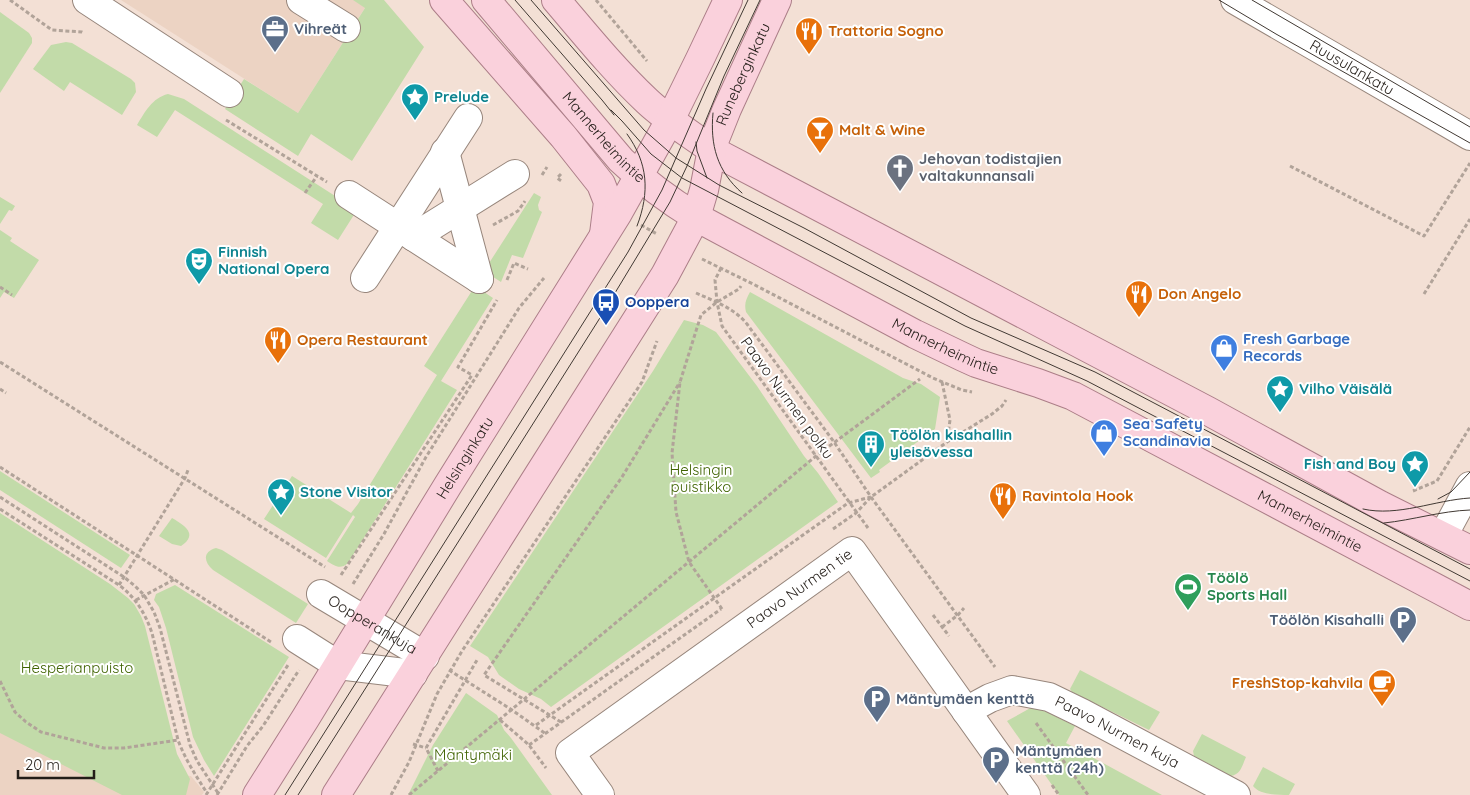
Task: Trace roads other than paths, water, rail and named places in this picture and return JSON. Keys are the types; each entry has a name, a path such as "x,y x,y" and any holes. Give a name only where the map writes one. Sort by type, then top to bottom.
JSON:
{"main road":[{"path":"444,0 563,136 601,184 608,202 603,237"},
{"name":"Mannerheimintie","path":"486,0 621,160 670,202 915,334 976,363 1073,396 1470,606"},
{"path":"556,0 646,100 670,120 730,160 1200,406 1380,504 1470,550"},
{"path":"670,120 728,0"},
{"name":"Runeberginkatu","path":"712,149 727,109 777,0"},
{"name":"Helsinginkatu","path":"257,795 603,237 670,120"},
{"path":"336,795 661,282 696,217 704,190 712,149"}],"street":[{"path":"88,0 229,93"},
{"path":"301,0 346,28"},
{"name":"Ruusulankatu","path":"1235,0 1470,136"},
{"path":"365,278 406,232 445,152 468,118"},
{"path":"349,195 479,279 445,152"},
{"path":"406,232 460,208 515,174"},
{"path":"1444,536 1470,486"},
{"name":"Paavo Nurmen tie","path":"600,795 570,753 852,551 1026,795"},
{"name":"Oopperankuja","path":"330,600 365,621 419,665"},
{"name":"Oopperankuja","path":"301,647 338,665 419,665"},
{"name":"Paavo Nurmen kuja","path":"966,711 990,698 1012,690 1049,697 1236,795"}],"tram line":[{"path":"515,0 614,115"},
{"path":"531,0 644,130 676,158 719,185 804,228 971,318 1095,372 1470,569"},
{"path":"285,795 628,252 662,190 706,89 748,0"},
{"path":"298,795 598,321 670,202 724,76 760,0"},
{"path":"1219,0 1470,143"},
{"path":"1252,0 1470,127"},
{"path":"611,110 651,154 682,178 965,326 1087,381 1470,581"},
{"path":"713,113 712,125 717,157 726,176 742,193"},
{"path":"627,134 639,156 645,178 644,201 637,226"},
{"path":"696,142 697,151 707,178"},
{"path":"1438,499 1451,492 1470,472"},
{"path":"1363,509 1376,511 1403,510 1470,498"},
{"path":"1384,523 1470,510"}],"place":[{"name":"Vihreät","path":"275,53"},
{"name":"Trattoria Sogno","path":"809,55"},
{"name":"Prelude","path":"415,121"},
{"name":"Malt & Wine","path":"820,154"},
{"name":"Jehovan todistajien valtakunnansali","path":"900,192"},
{"name":"Finnish National Opera","path":"199,285"},
{"name":"Don Angelo","path":"1139,318"},
{"name":"Ooppera","path":"606,326"},
{"name":"Opera Restaurant","path":"278,364"},
{"name":"Fresh Garbage Records","path":"1224,372"},
{"name":"Vilho Väisälä","path":"1280,413"},
{"name":"Sea Safety Scandinavia","path":"1104,457"},
{"name":"Töölön kisahallin yleisövessa","path":"871,468"},
{"name":"Fish and Boy","path":"1415,488"},
{"name":"Stone Visitor","path":"281,516"},
{"name":"Ravintola Hook","path":"1003,520"},
{"name":"Töölö Sports Hall","path":"1188,611"},
{"name":"Töölön Kisahalli","path":"1403,644"},
{"name":"FreshStop-kahvila","path":"1382,707"},
{"name":"Mäntymäen kenttä","path":"877,723"},
{"name":"Mäntymäen kenttä (24h)","path":"996,784"}],"park label":[{"name":"Helsingin puistikko","path":"701,478"},
{"name":"Hesperianpuisto","path":"77,668"},
{"name":"Mäntymäki","path":"473,755"}]}
